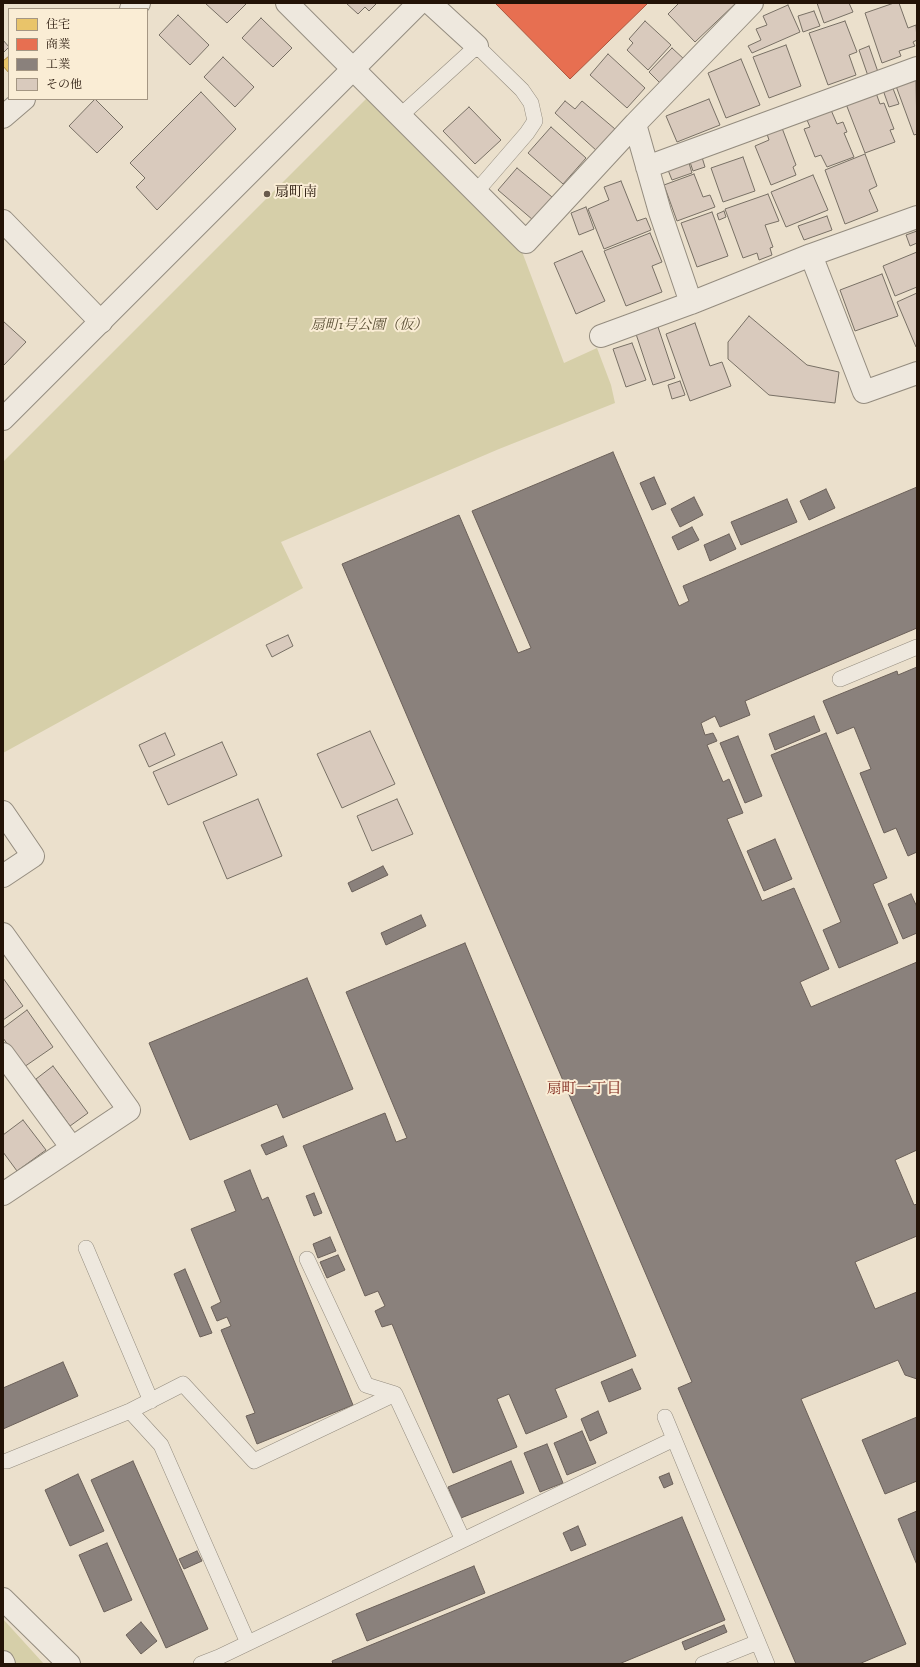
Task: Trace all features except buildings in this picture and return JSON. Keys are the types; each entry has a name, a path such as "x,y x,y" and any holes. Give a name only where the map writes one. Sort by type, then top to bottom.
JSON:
{"street":[{"path":"287,3 526,242 635,124 752,3"},
{"path":"3,419 419,3"},
{"path":"430,3 477,46"},
{"path":"647,167 917,68"},
{"path":"3,117 23,100"},
{"path":"635,124 660,212 691,303"},
{"path":"601,336 691,303 811,255 917,217"},
{"path":"3,221 101,322"},
{"path":"811,255 864,392 917,373"},
{"path":"3,812 33,856 3,876"},
{"path":"3,934 129,1110 3,1194"},
{"path":"3,1054 72,1148"},
{"path":"3,1599 69,1664"}],"lane":[{"path":"400,116 477,46 522,90 531,103 535,121 527,133 476,192"},
{"path":"840,680 917,647"},
{"path":"86,1248 151,1401"},
{"path":"307,1259 366,1385 395,1394 462,1540"},
{"path":"7,1461 130,1411 183,1384 254,1461 395,1394"},
{"path":"130,1411 161,1445 248,1643"},
{"path":"665,1417 767,1664"},
{"path":"201,1664 219,1658 674,1439"},
{"path":"703,1664 758,1642"}],"green space":[{"name":"扇町1号公園（仮）","path":"369,96 521,249 564,363 597,348 611,385 615,403 499,449 281,542 303,588 3,753 3,462"},
{"path":"3,1619 44,1664 12,1664 3,1649"}],"place":[{"name":"扇町南","path":"267,194"}],"district":[{"name":"扇町一丁目","path":"584,1090"}]}
